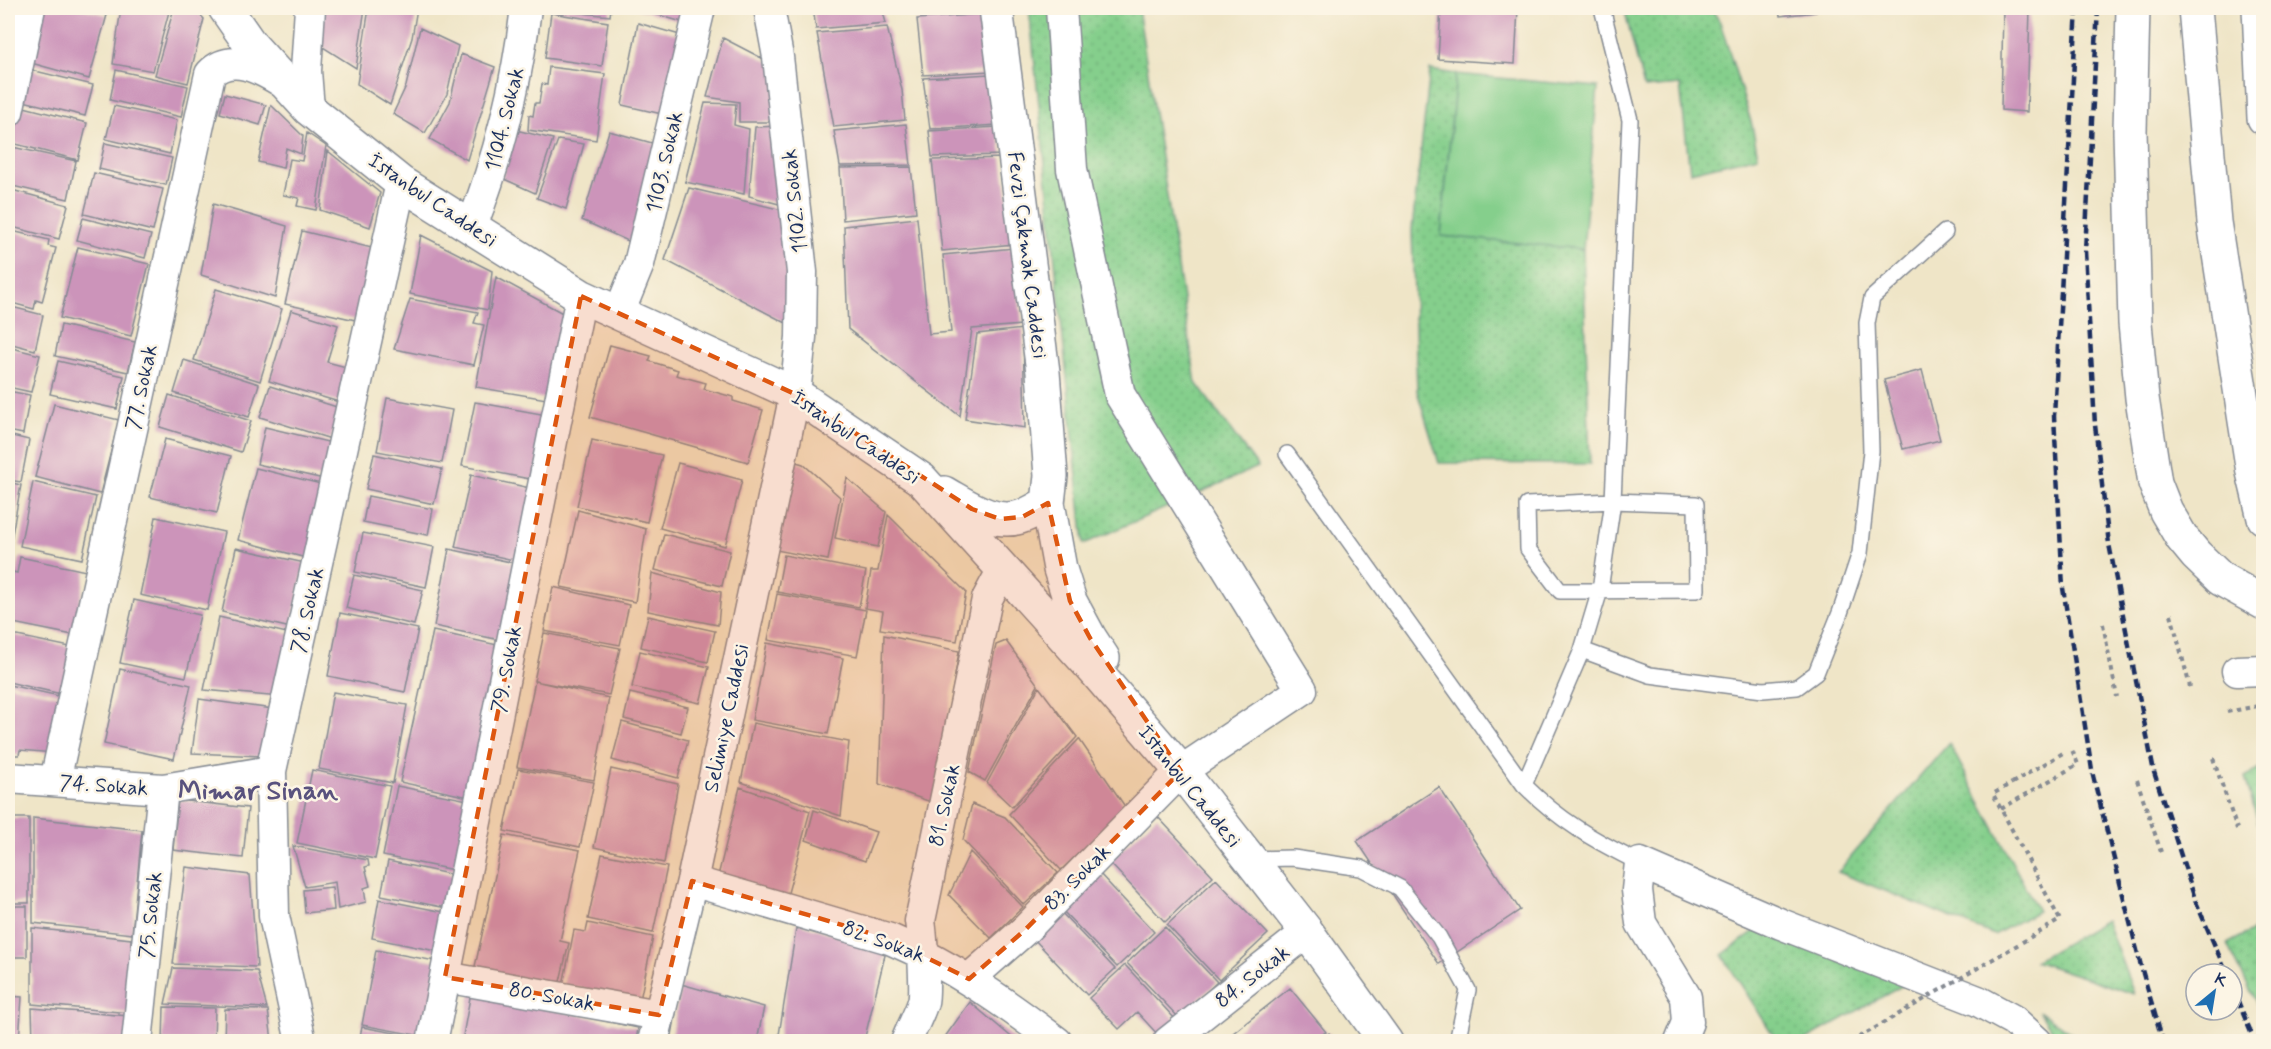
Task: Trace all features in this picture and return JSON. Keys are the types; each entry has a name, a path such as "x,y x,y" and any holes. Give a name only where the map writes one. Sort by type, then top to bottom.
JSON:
{"main road":[{"name":"İstanbul Caddesi","path":"225,8 250,44 309,109 401,183 580,297 795,394 922,480 1095,671 1181,771 1307,932 1386,1041"},
{"name":"Fevzi Çakmak Caddesi","path":"996,8 1043,372 1052,476 1048,502 1060,569 1070,601 1090,638 1181,771"},
{"path":"2133,8 2130,131 2135,323 2142,398 2155,483 2166,511 2182,538 2196,555 2221,579 2264,603"},
{"path":"2194,8 2214,222 2253,472 2264,518"},
{"path":"2259,8 2264,118"},
{"path":"922,480 972,509 1000,519 1022,517 1048,502"}],"street":[{"path":"8,112 30,8"},
{"path":"309,109 306,71 310,8"},
{"name":"1104. Sokak","path":"471,228 485,193 510,107 526,8"},
{"name":"1103. Sokak","path":"619,314 639,264 645,242 700,8"},
{"name":"1102. Sokak","path":"769,8 778,57 802,272 801,338 795,394"},
{"name":"83. Sokak","path":"969,979 1026,928 1181,771 1302,690 1120,395 1072,169 1060,8"},
{"name":"77. Sokak","path":"55,782 210,74 216,68 228,64 247,65 262,70 285,84"},
{"name":"78. Sokak","path":"301,1041 274,916 271,771 401,183"},
{"name":"79. Sokak","path":"432,1041 580,297"},
{"name":"Selimiye Caddesi","path":"656,1028 692,881 795,394"},
{"name":"81. Sokak","path":"906,1041 924,1000 923,938 920,921 987,599 1003,569"},
{"name":"74. Sokak","path":"8,778 163,789 271,771"},
{"name":"75. Sokak","path":"137,1041 163,789"},
{"path":"1680,1041 1688,1022 1686,997 1641,923 1637,890 1640,863 1781,924 1978,1001 2013,1020 2037,1041"},
{"name":"82. Sokak","path":"692,881 890,939 922,953 969,979 1057,1041"},
{"name":"84. Sokak","path":"1168,1041 1307,932"},
{"name":"80. Sokak","path":"445,976 656,1028"}],"lane":[{"path":"1524,785 1582,650 1600,591 1613,501 1630,120 1602,8"},
{"path":"1582,650 1650,675 1763,690 1797,687 1816,673 1840,614 1860,553 1871,451 1867,323 1872,297 1945,232"},
{"path":"1287,453 1524,785 1547,808 1593,840 1640,863"},
{"path":"1613,501 1696,504 1697,590 1600,591 1560,591 1528,549 1527,505 1613,501"},
{"path":"1249,859 1293,858 1361,868 1400,888 1438,937 1468,990 1457,1041"}],"path":[{"path":"2171,614 2190,687"},
{"path":"2103,624 2117,697"},
{"path":"2227,712 2264,705"},
{"path":"2001,809 2078,764 2072,750"},
{"path":"1851,1041 2060,920 1993,794 2063,753"},
{"path":"2213,758 2237,829"},
{"path":"2137,780 2161,852"}],"highlighted area":[{"path":"581,296 795,394 972,509 1000,519 1022,517 1048,503 1070,601 1090,638 1181,771 1026,929 969,979 890,939 692,881 659,1015 445,977"}],"green space":[{"path":"1029,8 1138,8 1196,383 1258,467 1084,544"},
{"path":"1624,8 1711,8 1720,22 1752,125 1758,156 1690,172 1680,85 1644,88"},
{"path":"1430,70 1456,74 1441,235 1583,249 1590,464 1439,463 1417,391 1412,229"},
{"path":"1456,74 1598,87 1583,249 1441,236"},
{"path":"1949,743 2038,911 1994,935 1838,872"},
{"path":"2263,767 2263,840 2245,777"},
{"path":"2106,920 2134,994 2035,961"},
{"path":"2263,925 2263,1016 2244,978 2244,962 2236,962 2227,944"},
{"path":"1760,927 1909,982 1803,1041 1777,1041 1722,955"},
{"path":"2039,1011 2082,1041 2060,1041"}],"building":[{"path":"39,8 80,8 107,15 89,79 24,61"},
{"path":"121,8 170,8 153,71 113,64"},
{"path":"174,8 194,8 204,19 188,83 155,75"},
{"path":"324,8 365,8 356,68 318,44"},
{"path":"369,8 417,8 412,38 390,105 357,84"},
{"path":"555,8 611,8 610,16 554,10"},
{"path":"635,8 693,8 692,25"},
{"path":"813,8 882,8 886,23 816,29"},
{"path":"916,8 982,8 983,10 917,15"},
{"path":"1441,8 1518,8 1515,64 1438,59"},
{"path":"1779,8 1815,8 1816,12 1780,16"},
{"path":"2003,8 2030,8 2027,112 2001,110"},
{"path":"551,13 608,22 602,66 545,58"},
{"path":"983,14 991,71 923,75 917,19"},
{"path":"638,23 687,37 671,116 622,105"},
{"path":"887,27 902,90 905,120 834,127 817,33"},
{"path":"420,28 458,46 447,94 425,133 393,114 406,86"},
{"path":"723,38 773,64 780,122 739,122 739,102 707,97"},
{"path":"461,54 495,67 467,160 430,139 450,102"},
{"path":"549,67 605,74 596,140 528,130 529,115 533,116 535,103 539,103 542,84 547,85"},
{"path":"23,68 93,85 85,116 15,99"},
{"path":"116,70 188,86 181,117 110,100"},
{"path":"990,74 998,125 930,129 923,78"},
{"path":"225,94 266,105 260,125 220,113"},
{"path":"705,103 736,104 734,125 749,129 744,194 685,182"},
{"path":"16,105 87,123 78,160 8,142"},
{"path":"271,105 303,136 301,154 286,148 283,168 258,162"},
{"path":"114,106 177,120 170,154 106,139"},
{"path":"906,124 911,165 840,166 834,131"},
{"path":"781,126 790,207 749,196 755,127"},
{"path":"998,127 1002,155 932,157 929,131"},
{"path":"516,130 553,139 535,193 502,178"},
{"path":"609,131 663,146 639,246 582,220"},
{"path":"307,133 326,146 316,210 297,206 299,198 283,195 290,159 302,161"},
{"path":"558,140 584,144 566,209 537,198"},
{"path":"105,143 172,158 166,185 99,169"},
{"path":"8,146 76,161 68,199 8,185"},
{"path":"328,151 380,193 370,227 320,210"},
{"path":"1002,158 1014,244 942,251 932,160"},
{"path":"911,167 916,212 843,220 840,168"},
{"path":"94,173 163,189 153,231 84,214"},
{"path":"689,188 787,211 788,324 665,260"},
{"path":"8,189 68,205 59,239 8,226"},
{"path":"213,204 287,226 275,298 201,275"},
{"path":"83,218 151,235 145,258 77,240"},
{"path":"917,218 929,334 951,332 943,255 1014,248 1022,325 972,329 960,416 848,329 844,226"},
{"path":"8,230 49,240 48,246 56,248 42,302 36,300 34,309 8,302"},
{"path":"302,231 376,249 360,321 285,304"},
{"path":"421,235 492,271 488,310 410,294"},
{"path":"78,247 149,264 131,336 60,318"},
{"path":"496,277 568,316 552,400 476,387"},
{"path":"216,289 282,309 260,381 194,360"},
{"path":"410,299 478,312 474,323 484,325 474,365 394,349"},
{"path":"8,306 43,315 35,350 8,343"},
{"path":"291,310 338,325 327,362 350,368 339,402 269,381"},
{"path":"61,325 135,342 128,372 55,356"},
{"path":"1023,329 1025,428 965,419 977,334"},
{"path":"610,345 651,356 649,361 678,370 676,375 706,383 704,389 733,397 733,401 763,410 748,462 590,417"},
{"path":"8,347 40,355 31,392 8,387"},
{"path":"184,360 259,384 249,417 174,393"},
{"path":"58,361 124,376 117,409 50,394"},
{"path":"1922,370 1940,440 1903,449 1884,380"},
{"path":"270,386 340,408 331,439 260,417"},
{"path":"8,391 30,395 23,434 8,431"},
{"path":"169,395 251,421 241,452 160,427"},
{"path":"387,398 452,410 442,463 377,451"},
{"path":"475,402 547,415 535,480 462,466"},
{"path":"54,404 119,420 100,494 35,477"},
{"path":"265,427 332,443 324,479 257,464"},
{"path":"8,435 29,440 21,482 8,480"},
{"path":"165,439 231,456 217,513 150,497"},
{"path":"592,440 662,455 647,522 577,506"},
{"path":"374,454 442,469 434,504 366,489"},
{"path":"793,461 803,464 840,497 828,560 776,550"},
{"path":"678,463 742,480 725,546 660,528"},
{"path":"256,468 329,486 310,559 238,540"},
{"path":"471,475 539,490 523,562 455,547"},
{"path":"847,478 886,512 878,547 835,538"},
{"path":"8,482 21,485 11,540 8,539"},
{"path":"33,482 96,497 82,559 20,546"},
{"path":"368,496 433,509 428,535 363,522"},
{"path":"578,510 646,529 635,602 561,587"},
{"path":"888,515 966,592 957,641 880,629 883,611 865,608 871,571 878,571"},
{"path":"156,517 224,532 207,610 140,595"},
{"path":"363,533 434,547 426,587 355,572"},
{"path":"664,534 730,551 722,586 655,570"},
{"path":"236,548 305,563 291,628 222,612"},
{"path":"449,549 520,564 505,641 434,626"},
{"path":"784,555 866,571 859,607 777,592"},
{"path":"20,557 86,571 73,635 8,622 8,600 13,572 17,573"},
{"path":"652,573 721,592 718,625 648,611"},
{"path":"354,575 423,590 414,625 346,608"},
{"path":"553,587 629,605 620,645 544,631"},
{"path":"777,594 866,610 857,656 768,640"},
{"path":"134,600 200,615 186,677 120,663"},
{"path":"340,613 418,629 405,692 328,676"},
{"path":"648,616 715,631 708,662 641,647"},
{"path":"219,617 291,634 281,697 204,690"},
{"path":"433,631 502,646 469,797 400,782"},
{"path":"544,633 620,648 609,695 534,681"},
{"path":"8,634 75,648 66,695 8,682"},
{"path":"884,635 959,651 934,803 879,784"},
{"path":"1006,641 1038,685 985,781 969,772 996,645"},
{"path":"767,643 843,658 828,734 752,720"},
{"path":"640,651 709,667 700,703 632,687"},
{"path":"120,669 191,685 174,759 104,744"},
{"path":"535,681 609,698 594,780 517,767"},
{"path":"9,685 64,697 54,753 20,750 19,755 8,755"},
{"path":"1039,687 1077,737 1012,807 987,783"},
{"path":"333,692 407,705 393,783 319,769"},
{"path":"630,693 688,707 681,733 624,719"},
{"path":"199,699 273,709 262,756 192,753"},
{"path":"622,722 688,740 678,778 612,760"},
{"path":"753,723 849,742 841,816 741,782"},
{"path":"1079,739 1126,808 1061,870 1009,814"},
{"path":"518,769 594,782 580,847 504,831"},
{"path":"611,769 678,784 664,863 594,847"},
{"path":"312,770 390,786 375,859 297,843"},
{"path":"397,786 468,800 454,870 383,856"},
{"path":"740,787 810,811 785,904 717,880"},
{"path":"1439,787 1520,910 1439,964 1357,841"},
{"path":"178,800 248,808 243,858 173,850"},
{"path":"972,804 1005,817 1058,873 1024,905 963,840"},
{"path":"814,810 876,832 865,861 806,840"},
{"path":"1157,816 1213,876 1165,922 1109,862"},
{"path":"8,818 29,818 29,903 8,903"},
{"path":"33,818 142,830 132,934 33,923"},
{"path":"504,835 580,850 560,941 569,943 558,990 474,971"},
{"path":"293,846 368,860 369,866 365,867 370,886 364,888 366,902 338,909 335,882 305,887"},
{"path":"970,852 1023,907 991,938 949,895"},
{"path":"602,854 667,867 653,933 588,919"},
{"path":"388,861 454,875 447,908 381,895"},
{"path":"186,867 250,875 257,967 173,964"},
{"path":"1099,873 1154,932 1117,967 1061,909"},
{"path":"1216,879 1268,934 1219,980 1167,925"},
{"path":"332,887 334,910 305,913 303,890"},
{"path":"379,899 449,913 441,952 372,938"},
{"path":"8,906 27,906 27,957 8,957"},
{"path":"1060,911 1115,969 1087,995 1032,937"},
{"path":"588,923 653,937 640,1000 563,985 574,930 586,932"},
{"path":"797,923 886,951 864,1041 778,1041"},
{"path":"1165,927 1217,982 1179,1018 1127,963"},
{"path":"32,928 131,939 130,1013 32,1004"},
{"path":"376,950 441,962 427,1037 362,1025"},
{"path":"1125,965 1176,1020 1159,1036 1137,1012 1119,1029 1089,998"},
{"path":"173,968 257,971 267,1008 165,1004"},
{"path":"681,984 764,1007 757,1041 671,1041"},
{"path":"1290,988 1326,1032 1312,1041 1223,1041"},
{"path":"471,992 638,1028 636,1041 462,1041"},
{"path":"8,996 22,997 19,1041 8,1041"},
{"path":"970,1002 1016,1041 942,1041"},
{"path":"164,1007 215,1008 214,1041 163,1041"},
{"path":"32,1008 129,1016 128,1041 33,1041"},
{"path":"225,1009 268,1010 272,1041 224,1041"},
{"path":"362,1027 427,1039 426,1041 359,1041"},
{"path":"1329,1033 1334,1041 1318,1041"}],"railway":[{"path":"2077,8 2054,416 2063,588 2093,776 2142,970 2163,1042"},
{"path":"2098,8 2085,251 2095,425 2109,544 2154,772 2196,902 2222,962"},
{"path":"2244,1016 2255,1042"}],"district":[{"name":"Mimar Sinan","path":"258,790"}]}
